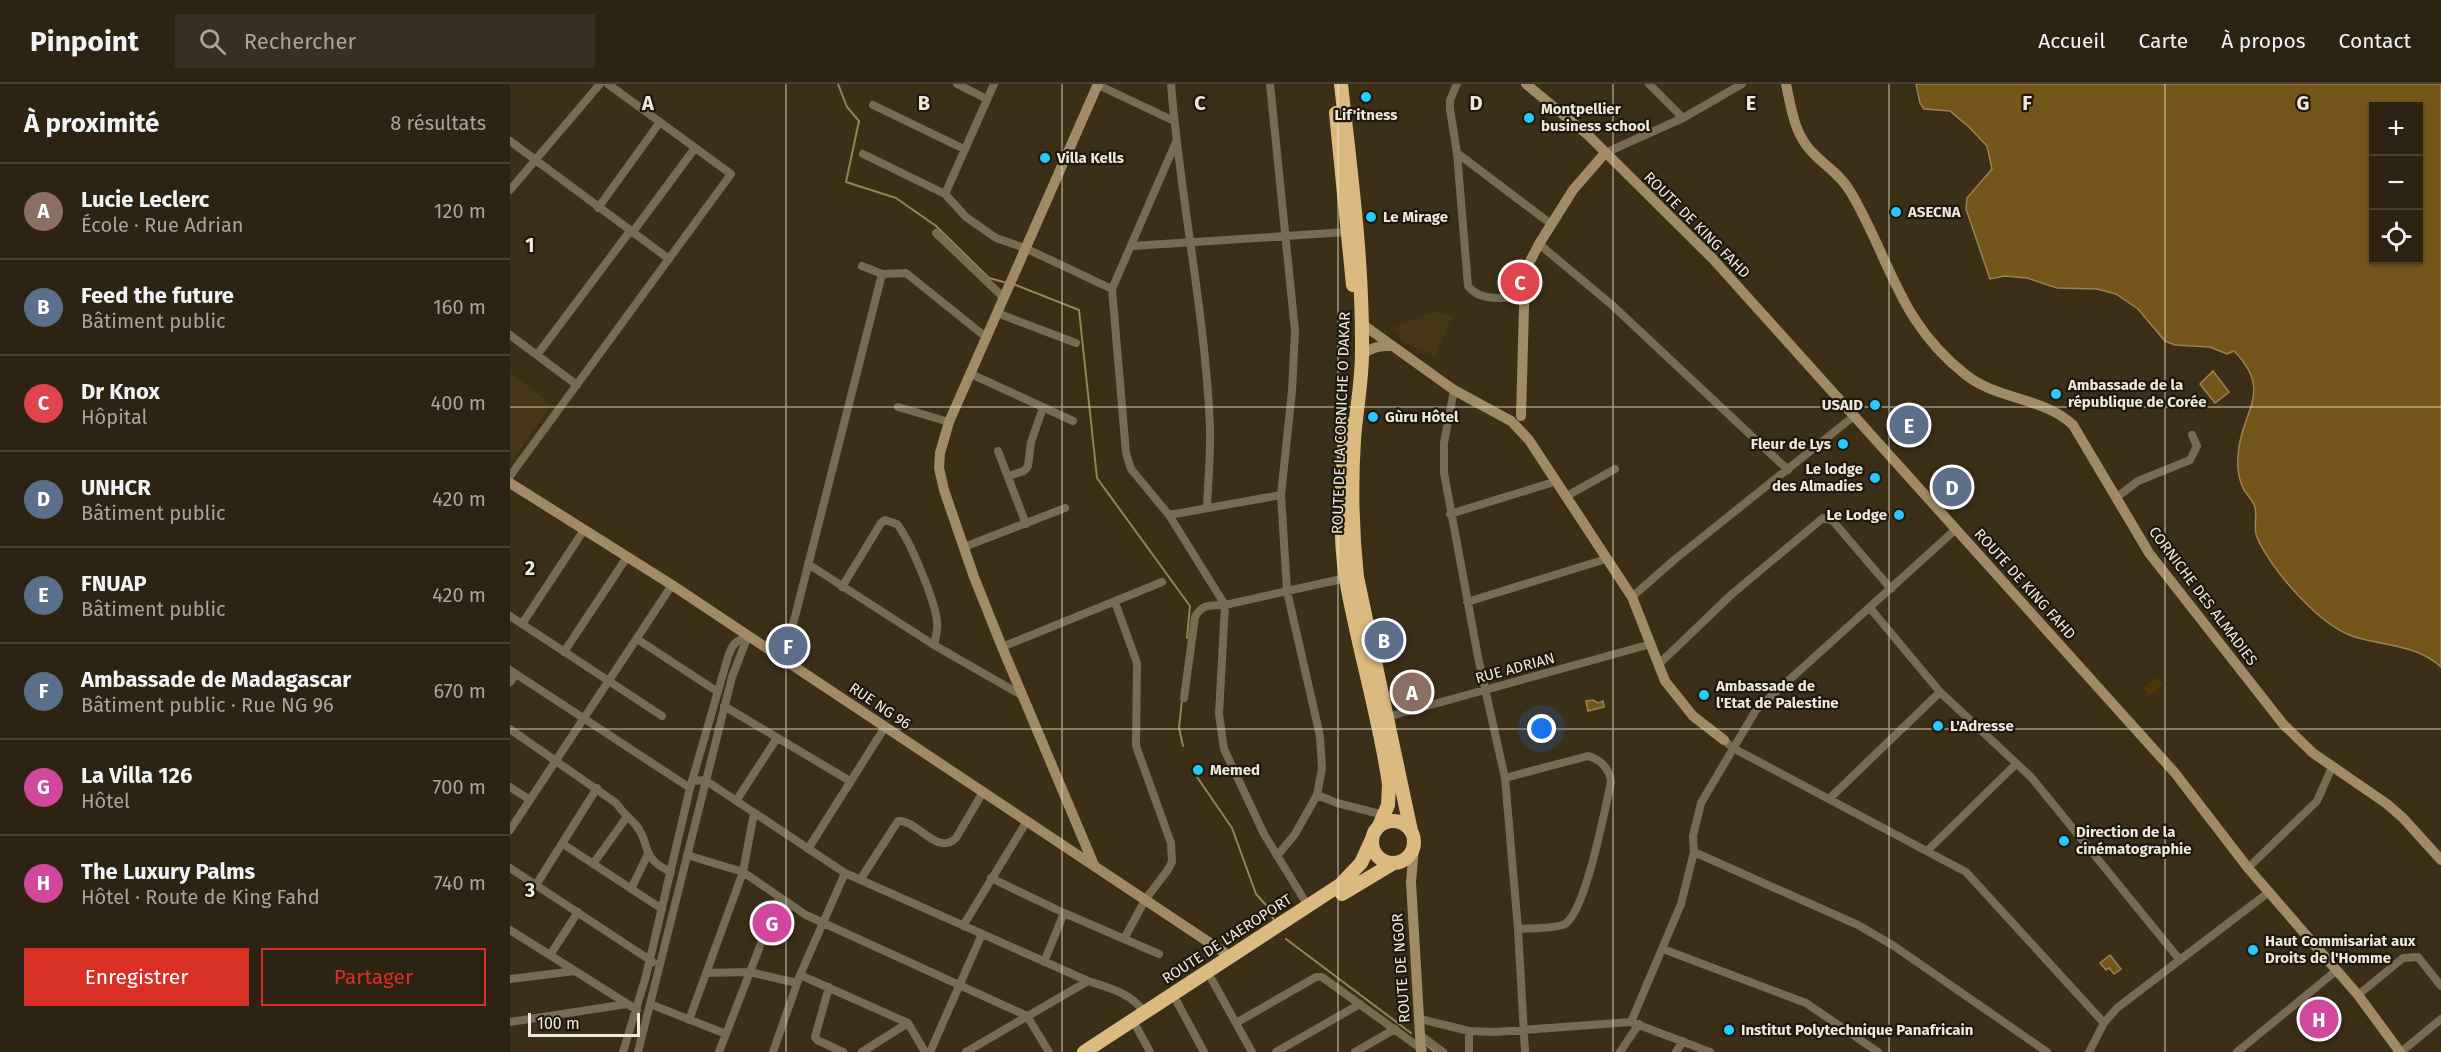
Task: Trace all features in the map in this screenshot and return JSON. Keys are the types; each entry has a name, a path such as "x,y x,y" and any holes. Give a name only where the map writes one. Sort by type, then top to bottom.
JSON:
{"highway":[{"name":"ROUTE DE LA CORNICHE O DAKAR","path":"1333,84 1352,278 1353,342 1341,492 1342,536 1346,578 1388,774 1389,797 1381,821"},
{"name":"ROUTE DE LA CORNICHE O DAKAR","path":"1341,84 1361,266 1362,355 1354,440 1353,540 1357,577 1411,831"},
{"path":"1381,821 1398,821 1411,831 1414,847 1407,858 1393,864 1376,856 1372,848 1372,839 1381,821"},
{"name":"ROUTE DE L'AEROPORT","path":"1084,1052 1340,885 1357,869 1372,839"},
{"name":"ROUTE DE L'AEROPORT","path":"1098,1052 1212,980 1354,885 1393,864"}],"street":[{"path":"510,190 600,84"},
{"path":"510,476 731,174 608,84"},
{"path":"957,84 987,99"},
{"path":"945,194 994,84"},
{"path":"1094,866 1002,647 964,548 939,468 940,453 949,422 987,338 1012,274 1098,84 1174,121"},
{"path":"1171,84 1176,142 1205,356 1209,409 1207,508"},
{"path":"1270,84 1287,237 1294,342 1281,495 1287,591 1320,736 1322,768 1317,795 1295,834 1277,856"},
{"path":"1457,84 1450,100 1450,109 1457,153 1468,286 1477,296 1524,297"},
{"name":"ROUTE DE KING FAHD","path":"1526,84 1582,129 1713,260 2175,773 2248,868 2358,995 2401,1052"},
{"path":"1650,84 1683,118"},
{"path":"1516,421 1521,402 1525,271 1573,190 1605,153 1683,118 1742,84"},
{"name":"CORNICHE DES ALMADIES","path":"1786,84 1791,112 1802,138 1810,150 1850,190 1910,315 1924,333 1949,360 1974,381 2049,409 2064,417 2081,437 2149,553 2292,734 2332,767 2387,804 2415,829 2441,860"},
{"path":"873,105 964,149"},
{"path":"598,208 660,122"},
{"path":"510,141 669,259"},
{"path":"1176,142 1112,289 1128,462 1136,476 1169,515 1225,605 1219,714 1224,749 1251,809 1308,906"},
{"path":"537,355 695,147"},
{"path":"1457,153 1551,224"},
{"path":"862,154 945,194 978,227 996,238 1025,248 1112,289"},
{"path":"1132,246 1347,232"},
{"path":"936,233 1004,295"},
{"path":"1539,244 1612,305 1788,470"},
{"path":"862,266 882,274 906,273 987,338"},
{"path":"784,660 882,274"},
{"path":"997,313 1076,343"},
{"path":"1362,324 1454,390 1498,415 1516,421 1554,482 1632,597 1665,681 1694,716 1733,748 1927,850 1966,873 2104,1023"},
{"path":"510,335 577,385"},
{"path":"1362,355 1370,349 1391,346"},
{"path":"971,374 1073,421"},
{"path":"1454,390 1443,456 1450,514 1505,778 1518,928 1525,1052"},
{"path":"898,407 949,422"},
{"path":"1008,476 1024,471 1028,466 1031,442 1043,408"},
{"path":"1632,597 1674,560 1854,416"},
{"path":"2117,497 2138,481 2190,460 2197,446 2192,435"},
{"path":"998,451 1026,524"},
{"path":"1565,497 1615,469"},
{"path":"1450,514 1554,482"},
{"name":"RUE NG 96","path":"510,483 672,585 1231,957"},
{"path":"1169,515 1281,495"},
{"path":"964,548 1065,508"},
{"path":"1659,664 1732,594 1822,518 1833,521 1891,589"},
{"path":"842,587 881,523 885,520 897,524 912,551 935,612 938,630 934,645"},
{"path":"522,624 584,530"},
{"path":"1620,1052 1635,1023 1681,904 1694,852 1693,836 1701,803 1756,710 1955,530"},
{"path":"564,652 627,557"},
{"path":"1467,602 1606,559"},
{"path":"808,564 934,645 1023,696"},
{"path":"1184,699 1195,617 1200,609 1205,606 1225,605 1346,578"},
{"path":"1002,647 1162,582"},
{"path":"510,830 672,585"},
{"path":"1115,602 1135,653 1138,671 1136,746 1173,853 1167,871 1145,900 1124,939"},
{"path":"1870,608 1940,692 2031,777 2180,959"},
{"path":"510,616 662,716"},
{"path":"624,1052 650,960 691,784 731,648 747,637"},
{"path":"638,1052 724,706 747,637"},
{"path":"637,639 718,692"},
{"name":"RUE ADRIAN","path":"1386,717 1651,645"},
{"path":"510,682 513,672 584,719 691,784 705,780"},
{"path":"1829,799 1940,692"},
{"path":"724,706 850,781"},
{"path":"808,849 885,727"},
{"path":"510,730 557,759 616,803 626,818 635,825 648,854 658,866 671,872"},
{"path":"736,801 777,738"},
{"path":"1505,778 1588,756 1594,757 1608,769 1611,782 1592,866 1571,917 1562,925 1518,928"},
{"path":"1927,850 2016,764"},
{"path":"2248,868 2317,801 2332,767"},
{"path":"705,780 845,873 1044,962 1130,997 1145,1013"},
{"path":"510,787 530,800"},
{"path":"536,885 597,788"},
{"path":"861,880 898,821 906,822 934,840 950,843 956,838 983,792"},
{"path":"1317,795 1381,821"},
{"path":"688,1020 743,872 754,813"},
{"path":"593,864 626,818"},
{"path":"963,926 1027,821"},
{"path":"563,844 662,909"},
{"name":"ROUTE DE NGOR","path":"1414,847 1411,882 1422,1051"},
{"path":"1694,852 1858,925 1894,946 2047,1052"},
{"path":"631,889 648,854"},
{"path":"687,855 743,872 799,911 1027,1016 1049,1052"},
{"path":"1393,864 1406,871 1411,882"},
{"path":"510,868 659,966"},
{"path":"773,1052 798,979 845,873"},
{"path":"991,878 1064,913 1159,954"},
{"path":"2089,1052 2104,1023 2117,1008 2269,892"},
{"path":"719,1052 779,897"},
{"path":"550,955 578,912"},
{"path":"1044,962 1064,913"},
{"path":"510,930 637,1010"},
{"path":"930,1052 982,934"},
{"path":"1663,949 1806,1003 1878,1052"},
{"path":"2358,995 2403,958 2411,956 2418,957 2441,986"},
{"path":"2237,1052 2337,970"},
{"path":"510,979 575,971"},
{"path":"706,973 750,972 798,979 829,987 909,1023 925,1052"},
{"path":"1236,1023 1316,977 1329,980 1422,1051"},
{"path":"1212,980 1252,1052"},
{"path":"966,1052 1088,981"},
{"path":"829,987 815,1038 843,1052"},
{"path":"1177,1002 1204,1052"},
{"path":"510,1022 627,1004"},
{"path":"650,1004 726,1034"},
{"path":"1276,1052 1360,1004"},
{"path":"1420,1019 1469,1031 1495,1032 1635,1023 1710,1052"},
{"path":"2401,1052 2441,1019"},
{"path":"862,1052 909,1023"},
{"path":"1137,1028 1150,1052"},
{"path":"1355,1052 1395,1029"},
{"path":"1469,1031 1469,1052"},
{"path":"1420,1035 1443,1052"},
{"path":"1373,1041 1373,1052"},
{"path":"1676,1052 1683,1041"}],"shaded area":[{"path":"1916,84 2441,84 2441,667 2421,654 2352,636 2330,624 2299,596 2266,555 2256,534 2255,507 2240,481 2238,460 2240,440 2254,391 2246,366 2234,351 2227,354 2210,347 2175,345 2165,341 2138,309 2116,294 2097,289 2057,288 2027,278 2005,276 1990,279 1966,209 1967,198 1992,169 1987,146 1950,111 1924,109 1920,103"},
{"path":"1436,311 1452,316 1436,356 1406,344 1392,328"},
{"path":"2213,371 2229,392 2215,403 2200,384"},
{"path":"510,373 552,404 510,463"},
{"path":"2157,677 2163,685 2149,695 2143,688"},
{"path":"1593,700 1598,703 1603,701 1604,707 1588,711 1586,701"},
{"path":"2110,955 2121,969 2114,974 2100,963"}],"waterway":[{"path":"838,84 847,107 859,121 846,182 896,198 936,226 989,278 1007,283"},
{"path":"1013,284 1079,310 1097,478 1190,606 1187,638"},
{"path":"1182,700 1179,728 1183,746"},
{"path":"1197,777 1232,828 1256,894 1266,905 1274,920"},
{"path":"1286,939 1411,1033"},
{"path":"1426,1045 1435,1052"}],"place":[{"name":"Lif'itness","path":"1366,97"},
{"name":"Montpellier business school","path":"1529,118"},
{"name":"Villa Kells","path":"1045,158"},
{"name":"ASECNA","path":"1896,212"},
{"name":"Le Mirage","path":"1371,217"},
{"name":"Dr Knox","path":"1520,282"},
{"name":"Ambassade de la république de Corée","path":"2056,394"},
{"name":"USAID","path":"1875,405"},
{"name":"Gùru Hôtel","path":"1373,417"},
{"name":"FNUAP","path":"1909,425"},
{"name":"Fleur de Lys","path":"1843,444"},
{"name":"Le lodge des Almadies","path":"1875,478"},
{"name":"UNHCR","path":"1952,487"},
{"name":"Le Lodge","path":"1899,515"},
{"name":"Feed the future","path":"1384,640"},
{"name":"Ambassade de Madagascar","path":"788,646"},
{"name":"Lucie Leclerc","path":"1412,692"},
{"name":"Ambassade de l'Etat de Palestine","path":"1704,695"},
{"name":"L'Adresse","path":"1938,726"},
{"name":"Memed","path":"1198,770"},
{"name":"Direction de la cinématographie","path":"2064,841"},
{"name":"La Villa 126","path":"772,923"},
{"name":"Haut Commisariat aux Droits de l'Homme","path":"2253,950"},
{"name":"The Luxury Palms","path":"2319,1019"},
{"name":"Institut Polytechnique Panafricain","path":"1729,1030"}]}
